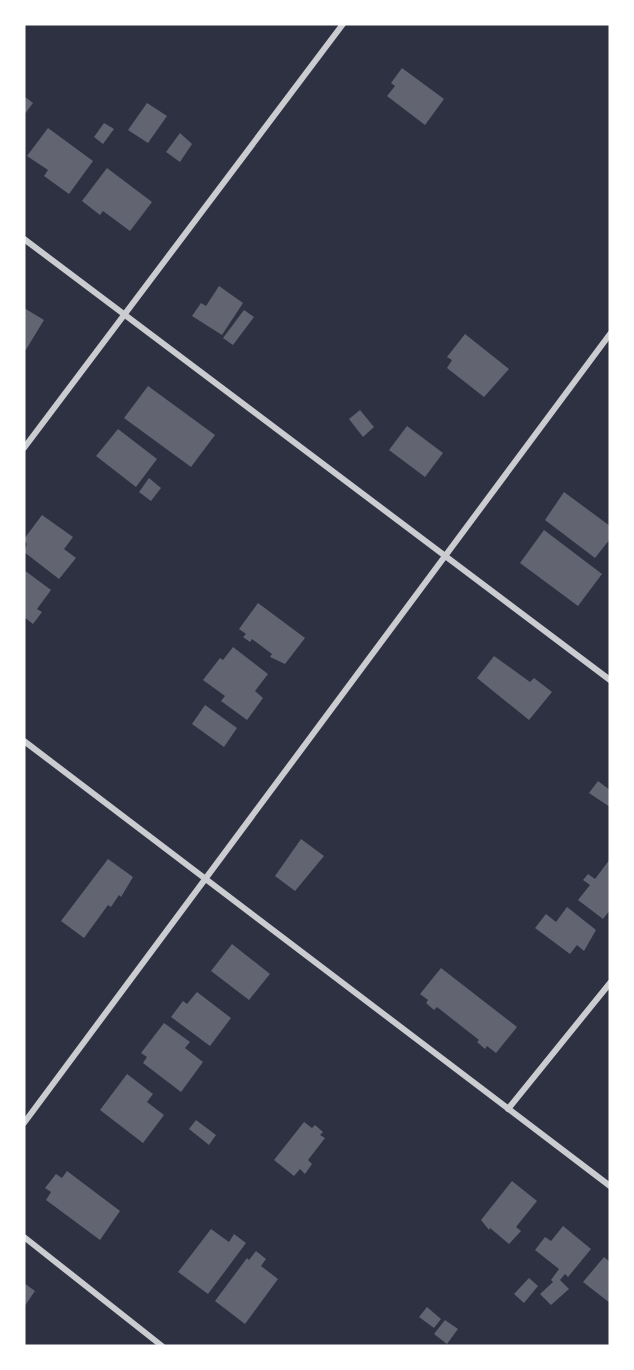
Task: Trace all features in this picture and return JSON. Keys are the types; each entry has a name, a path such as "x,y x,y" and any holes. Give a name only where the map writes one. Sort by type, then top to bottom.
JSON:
{"street":[{"path":"24,448 343,24"},
{"path":"24,239 610,680"},
{"path":"24,1123 207,880 610,334"},
{"path":"24,741 610,1186"},
{"path":"508,1109 610,983"},
{"path":"24,1237 162,1346"}],"building":[{"path":"402,68 444,99 425,125 387,96 395,86 391,83"},
{"path":"24,96 33,103 24,115"},
{"path":"147,103 167,116 148,143 128,130"},
{"path":"104,123 114,129 103,144 94,137"},
{"path":"48,128 93,161 69,194 44,176 48,170 27,156"},
{"path":"180,133 192,144 180,162 166,152"},
{"path":"107,168 152,202 130,231 103,211 100,215 82,201"},
{"path":"219,286 243,303 222,335 192,316 201,303 206,306"},
{"path":"24,308 44,320 24,353"},
{"path":"244,310 254,317 233,345 223,338"},
{"path":"465,334 509,369 484,397 447,368 452,360 447,357"},
{"path":"148,386 215,435 191,467 124,418"},
{"path":"360,410 374,427 363,437 349,419"},
{"path":"407,426 443,453 425,477 389,450"},
{"path":"118,429 157,459 136,487 96,456"},
{"path":"149,478 161,488 151,501 139,492"},
{"path":"564,492 610,526 610,539 595,558 545,520"},
{"path":"42,515 73,537 64,549 76,558 59,579 24,552 27,544 24,539"},
{"path":"544,530 602,574 578,606 520,563"},
{"path":"24,570 51,590 37,609 42,612 33,624 24,617"},
{"path":"258,603 305,638 285,664 270,657 272,654 252,639 250,642 243,637 246,634 239,629"},
{"path":"233,647 268,674 255,691 263,698 247,720 221,701 225,696 203,680 220,658 223,660"},
{"path":"494,656 530,682 534,678 552,692 529,720 477,678"},
{"path":"205,705 237,728 224,747 192,724"},
{"path":"598,781 610,790 610,807 589,793"},
{"path":"301,839 324,856 295,891 275,876"},
{"path":"108,859 133,877 121,897 119,895 111,907 108,905 84,938 61,921"},
{"path":"610,859 610,910 603,919 578,900 590,885 583,880 588,874 595,879"},
{"path":"567,907 596,930 584,951 577,945 570,954 535,928 546,914 556,922"},
{"path":"232,944 270,974 249,1000 211,971"},
{"path":"441,968 517,1027 496,1053 487,1046 485,1049 477,1042 479,1040 437,1007 434,1010 426,1003 428,1000 420,994"},
{"path":"197,992 231,1018 210,1046 171,1017 183,1001 187,1004"},
{"path":"164,1023 190,1042 185,1048 203,1062 181,1092 143,1063 147,1057 141,1053"},
{"path":"127,1074 153,1094 147,1102 164,1115 143,1143 100,1110"},
{"path":"196,1120 216,1135 209,1145 189,1129"},
{"path":"304,1122 312,1128 315,1125 323,1132 320,1135 325,1138 308,1160 312,1164 305,1174 300,1169 294,1176 274,1160"},
{"path":"67,1171 120,1211 100,1240 46,1200 51,1192 45,1188 56,1174 62,1178"},
{"path":"512,1181 537,1201 516,1227 521,1231 509,1244 490,1228 489,1230 481,1220"},
{"path":"563,1226 591,1249 568,1277 565,1274 560,1280 569,1289 551,1305 540,1294 553,1282 551,1280 559,1269 535,1250 545,1237 551,1241"},
{"path":"211,1229 229,1242 234,1234 246,1243 208,1294 178,1272"},
{"path":"256,1251 266,1259 261,1266 278,1279 245,1324 215,1301 247,1258 249,1260"},
{"path":"604,1257 610,1262 610,1303 583,1282"},
{"path":"529,1278 538,1286 524,1303 514,1294"},
{"path":"24,1283 35,1291 24,1307"},
{"path":"427,1307 441,1319 434,1328 419,1317"},
{"path":"445,1320 458,1329 447,1344 434,1334"}]}
